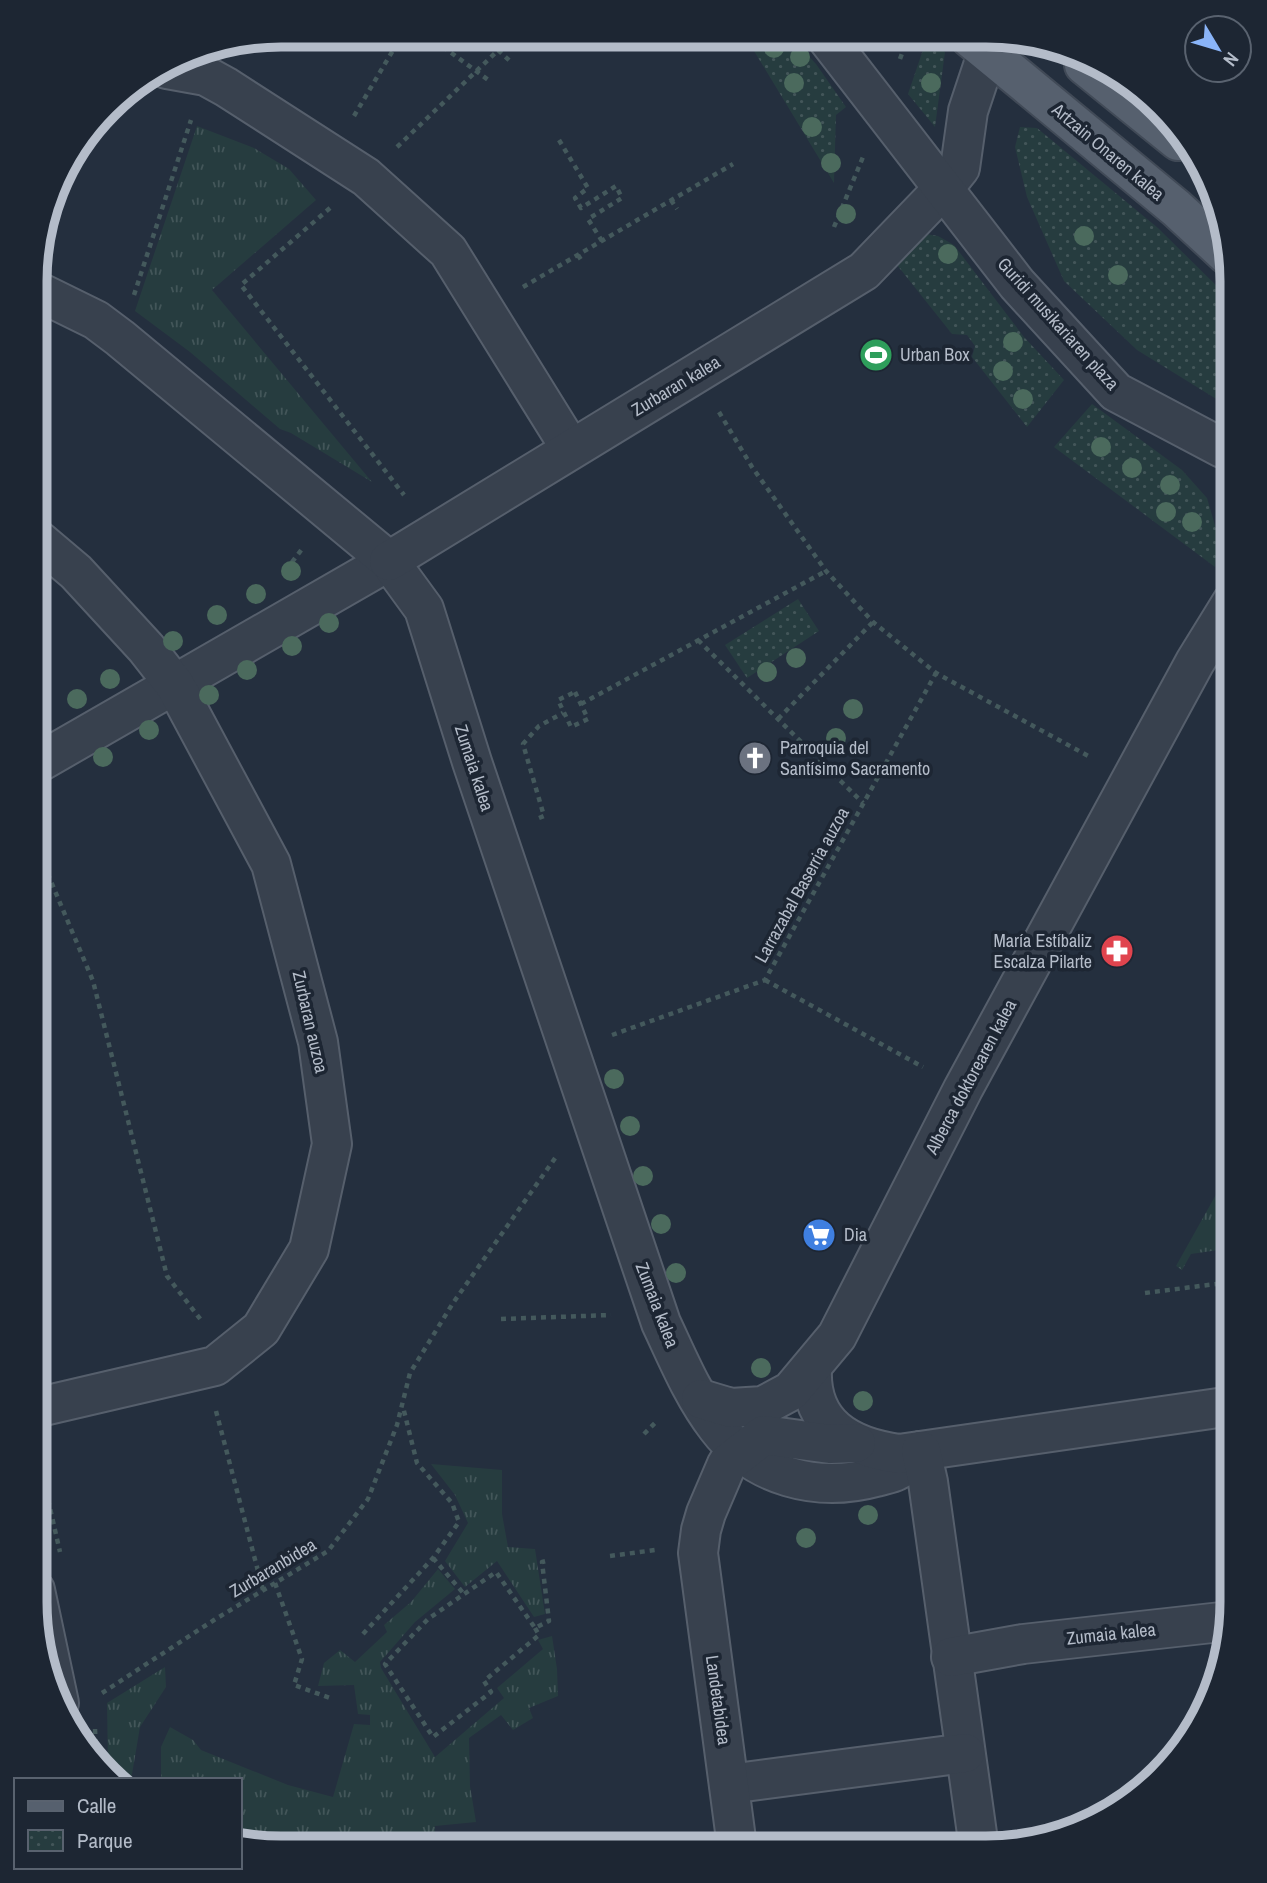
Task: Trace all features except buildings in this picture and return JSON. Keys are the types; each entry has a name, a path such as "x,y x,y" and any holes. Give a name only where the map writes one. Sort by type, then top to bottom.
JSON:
{"main road":[{"name":"Artzain Onaren kalea","path":"992,47 1216,245"},
{"path":"1100,78 1160,127"}],"street":[{"name":"Guridi musikariaren plaza","path":"834,47 1017,284 1116,392 1220,447"},
{"path":"944,188 960,168 968,111 985,47"},
{"path":"180,71 206,76 226,87 366,177 448,251 571,449"},
{"name":"Zurbaran kalea","path":"388,561 864,271 944,188"},
{"name":"Zumaia kalea","path":"47,296 96,320 120,338 388,561 424,609 472,762 662,1323 690,1385 718,1429 741,1452 782,1476 823,1485 859,1482 897,1471 922,1451"},
{"name":"Zurbaran auzoa","path":"47,547 76,572 146,648 175,685 271,864 318,1042 332,1144 309,1248 261,1329 215,1366 47,1405"},
{"path":"47,758 388,561"},
{"name":"Alberca doktorearen kalea","path":"812,1368 837,1336 963,1088 1195,662 1220,622"},
{"path":"1195,662 1220,646"},
{"path":"701,1399 731,1408 763,1406 791,1391 812,1368"},
{"name":"Zumaia kalea","path":"812,1368 811,1387 825,1422 856,1443 877,1451 899,1454 1219,1408"},
{"name":"Zumaia kalea","path":"698,1553 706,1513 727,1464 764,1435 830,1444 856,1443"},
{"path":"922,1451 977,1836"},
{"name":"Landetabidea","path":"698,1553 736,1836"},
{"name":"Zumaia kalea","path":"951,1657 1023,1644 1218,1622"},
{"path":"50,1630 76,1701"},
{"path":"729,1784 965,1753"}],"path":[{"path":"352,120 394,48"},
{"path":"445,48 491,82"},
{"path":"407,137 500,48"},
{"path":"498,50 511,62"},
{"path":"120,338 191,120"},
{"path":"559,139 588,188 575,198 581,208 616,186 622,198 588,219 602,241"},
{"path":"834,227 868,145"},
{"path":"519,289 733,164"},
{"path":"366,177 241,285 404,495"},
{"path":"671,200 677,208"},
{"path":"578,255 583,263"},
{"path":"724,420 752,467 826,571 873,622 936,673 1099,762"},
{"path":"581,704 826,571"},
{"path":"778,719 873,622"},
{"name":"Larrazabal Baserria auzoa","path":"698,640 863,803"},
{"name":"Larrazabal Baserria auzoa","path":"630,1029 765,980 936,673"},
{"path":"575,692 588,719 571,727 564,713 558,700 575,692"},
{"path":"539,726 564,713"},
{"path":"47,872 93,981 167,1276 228,1356 209,1384 263,1590"},
{"name":"Larrazabal Baserria auzoa","path":"765,980 933,1072"},
{"name":"Zurbaranbidea","path":"76,1701 328,1551 368,1499 397,1425 410,1373 453,1303 563,1147"},
{"path":"1146,1293 1219,1284"},
{"path":"501,1319 612,1315"},
{"name":"Zurbaranbidea","path":"363,1634 433,1558 459,1522 452,1503 417,1463 402,1405"},
{"path":"610,1556 661,1549 660,1559"},
{"path":"433,1558 464,1594"},
{"path":"535,1628 549,1621 542,1562 546,1561"},
{"path":"496,1572 539,1635 484,1681 491,1692 433,1737 385,1664 428,1619 464,1594 496,1572"},
{"path":"275,1583 302,1659 294,1685 330,1698"}],"green space":[{"path":"752,47 800,47 816,64 846,107 836,115 834,183"},
{"path":"924,47 939,47 945,52 935,127 908,94"},
{"path":"197,126 254,148 289,169 316,200 212,290 372,482 280,429 190,352 135,311"},
{"path":"1020,127 1037,128 1158,228 1220,289 1220,401 1137,350 1064,281 1027,197 1015,147"},
{"path":"926,234 938,236 954,245 1024,337 1064,380 1027,427 972,357 975,346 967,335 952,334 897,265 916,237"},
{"path":"1092,404 1182,470 1207,498 1219,539 1215,567 1054,447"},
{"path":"798,599 819,631 747,678 725,645"},
{"path":"1219,1189 1219,1250 1191,1254 1182,1270 1176,1266"},
{"path":"431,1464 502,1470 502,1514 508,1547 535,1549 545,1614 534,1617 497,1561 465,1587 445,1561 468,1523 455,1495"},
{"path":"438,1569 455,1589 415,1622 380,1662 381,1668 435,1757 504,1698 497,1688 543,1649 538,1640 552,1636 558,1696 529,1708 533,1718 513,1730 501,1715 469,1738 470,1786 476,1822 435,1826 435,1836 251,1834 242,1832 242,1778 161,1778 161,1747 170,1727 193,1740 201,1750 288,1785 333,1797 354,1724 370,1725 370,1715 358,1714 354,1685 318,1686 324,1663 340,1650 355,1662 387,1632 384,1625 411,1602"},
{"path":"165,1667 166,1687 140,1727 131,1778 108,1758 107,1703"}],"place":[{"name":"Urban Box","path":"876,355"},
{"name":"Parroquia del Santísimo Sacramento","path":"755,758"},
{"name":"María Estíbaliz Escalza Pilarte","path":"1117,951"},
{"name":"Dia","path":"819,1235"}]}
